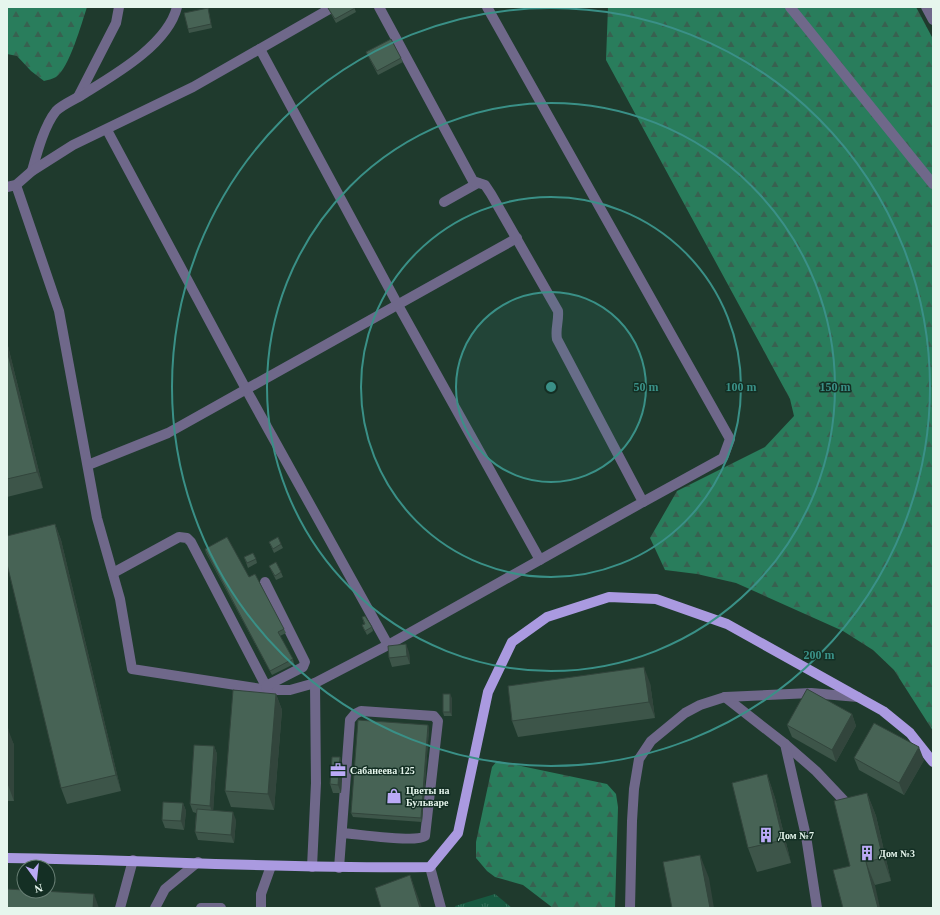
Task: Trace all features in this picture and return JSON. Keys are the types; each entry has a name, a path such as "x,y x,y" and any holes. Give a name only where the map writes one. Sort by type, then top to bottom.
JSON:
{"main road":[{"path":"7,858 133,860 339,868 430,867 458,833 488,692 512,642 547,617 610,597 656,599 727,624 860,697 882,711 910,733 933,762"}],"street":[{"path":"77,98 116,23 119,7"},
{"path":"32,171 38,147 56,111 120,71 146,51 162,34 175,15 177,7"},
{"path":"333,7 193,86 107,130 72,145 11,186 59,311 97,518 120,599 132,669 290,690 315,683 388,645 723,458 730,439 487,7"},
{"path":"379,7 473,181 485,185 491,194 558,311 559,320 556,330 557,339 643,502"},
{"path":"790,7 933,184"},
{"path":"926,7 933,20"},
{"path":"260,49 398,305 540,560"},
{"path":"107,130 247,391 388,645"},
{"path":"444,202 478,183"},
{"path":"88,465 168,434 517,238"},
{"path":"113,573 179,536 187,538 191,542 267,688"},
{"path":"265,582 305,662 303,667 267,688"},
{"path":"312,867 316,783 315,683"},
{"path":"630,908 632,821 639,759 651,741 685,713 700,705 725,697 811,694 860,697"},
{"path":"725,697 785,744 816,771 857,815"},
{"path":"339,868 350,720 355,714 362,711 434,716 438,721 425,836 419,838 406,838 342,833"},
{"path":"785,744 806,836 817,908"},
{"path":"120,908 133,860"},
{"path":"155,908 165,889 198,862"},
{"path":"260,908 261,894 271,866"},
{"path":"430,867 441,908"},
{"path":"201,908 221,908"}],"green space":[{"path":"7,7 87,7 66,65 56,77 44,81 31,71 17,56 7,54"},
{"path":"608,7 916,7 933,39 933,731 894,670 873,650 843,631 736,583 697,574 665,570 650,538 677,491 765,447 794,416 790,399 606,60"},
{"path":"497,761 607,784 616,794 618,807 615,908 553,908 523,885 495,877 487,871 476,858 476,842 492,767"},
{"path":"495,894 512,908 456,908 455,906"}],"building":[{"path":"208,8 211,24 188,29 184,13"},
{"path":"328,8 355,8 335,19"},
{"path":"391,39 401,58 377,71 366,52"},
{"path":"7,350 37,472 7,479"},
{"path":"55,524 116,775 61,788 7,564 7,536"},
{"path":"227,537 249,577 255,574 284,629 278,632 293,659 270,671 205,549"},
{"path":"278,537 281,544 273,549 269,542"},
{"path":"253,553 256,559 247,563 244,557"},
{"path":"276,562 281,572 275,576 269,566"},
{"path":"365,616 372,627 365,631 362,625 365,624 362,617"},
{"path":"406,644 407,656 389,658 388,646"},
{"path":"644,667 649,702 512,721 508,686"},
{"path":"807,689 852,714 832,750 787,725"},
{"path":"233,690 276,694 268,794 225,791"},
{"path":"443,694 450,694 450,712 443,712"},
{"path":"358,720 428,725 421,818 351,813"},
{"path":"874,723 919,747 899,783 854,758"},
{"path":"8,729 8,785 7,785"},
{"path":"194,745 214,746 210,806 190,804"},
{"path":"332,757 340,757 338,785 330,784"},
{"path":"767,774 783,840 748,848 732,783"},
{"path":"867,793 883,858 866,862 878,908 843,908 833,870 850,866 834,801"},
{"path":"163,802 183,803 181,821 162,820"},
{"path":"197,809 233,812 231,835 195,832"},
{"path":"700,855 710,908 672,908 663,862"},
{"path":"410,875 420,908 381,908 375,888"},
{"path":"7,889 16,890 16,899 56,899 56,892 94,894 93,908 7,908"}],"place":[{"name":"Сабанеева 125","path":"338,770"},
{"name":"Цветы на Бульваре","path":"394,796"},
{"name":"Дом №7","path":"766,835"},
{"name":"Дом №3","path":"867,853"}]}
